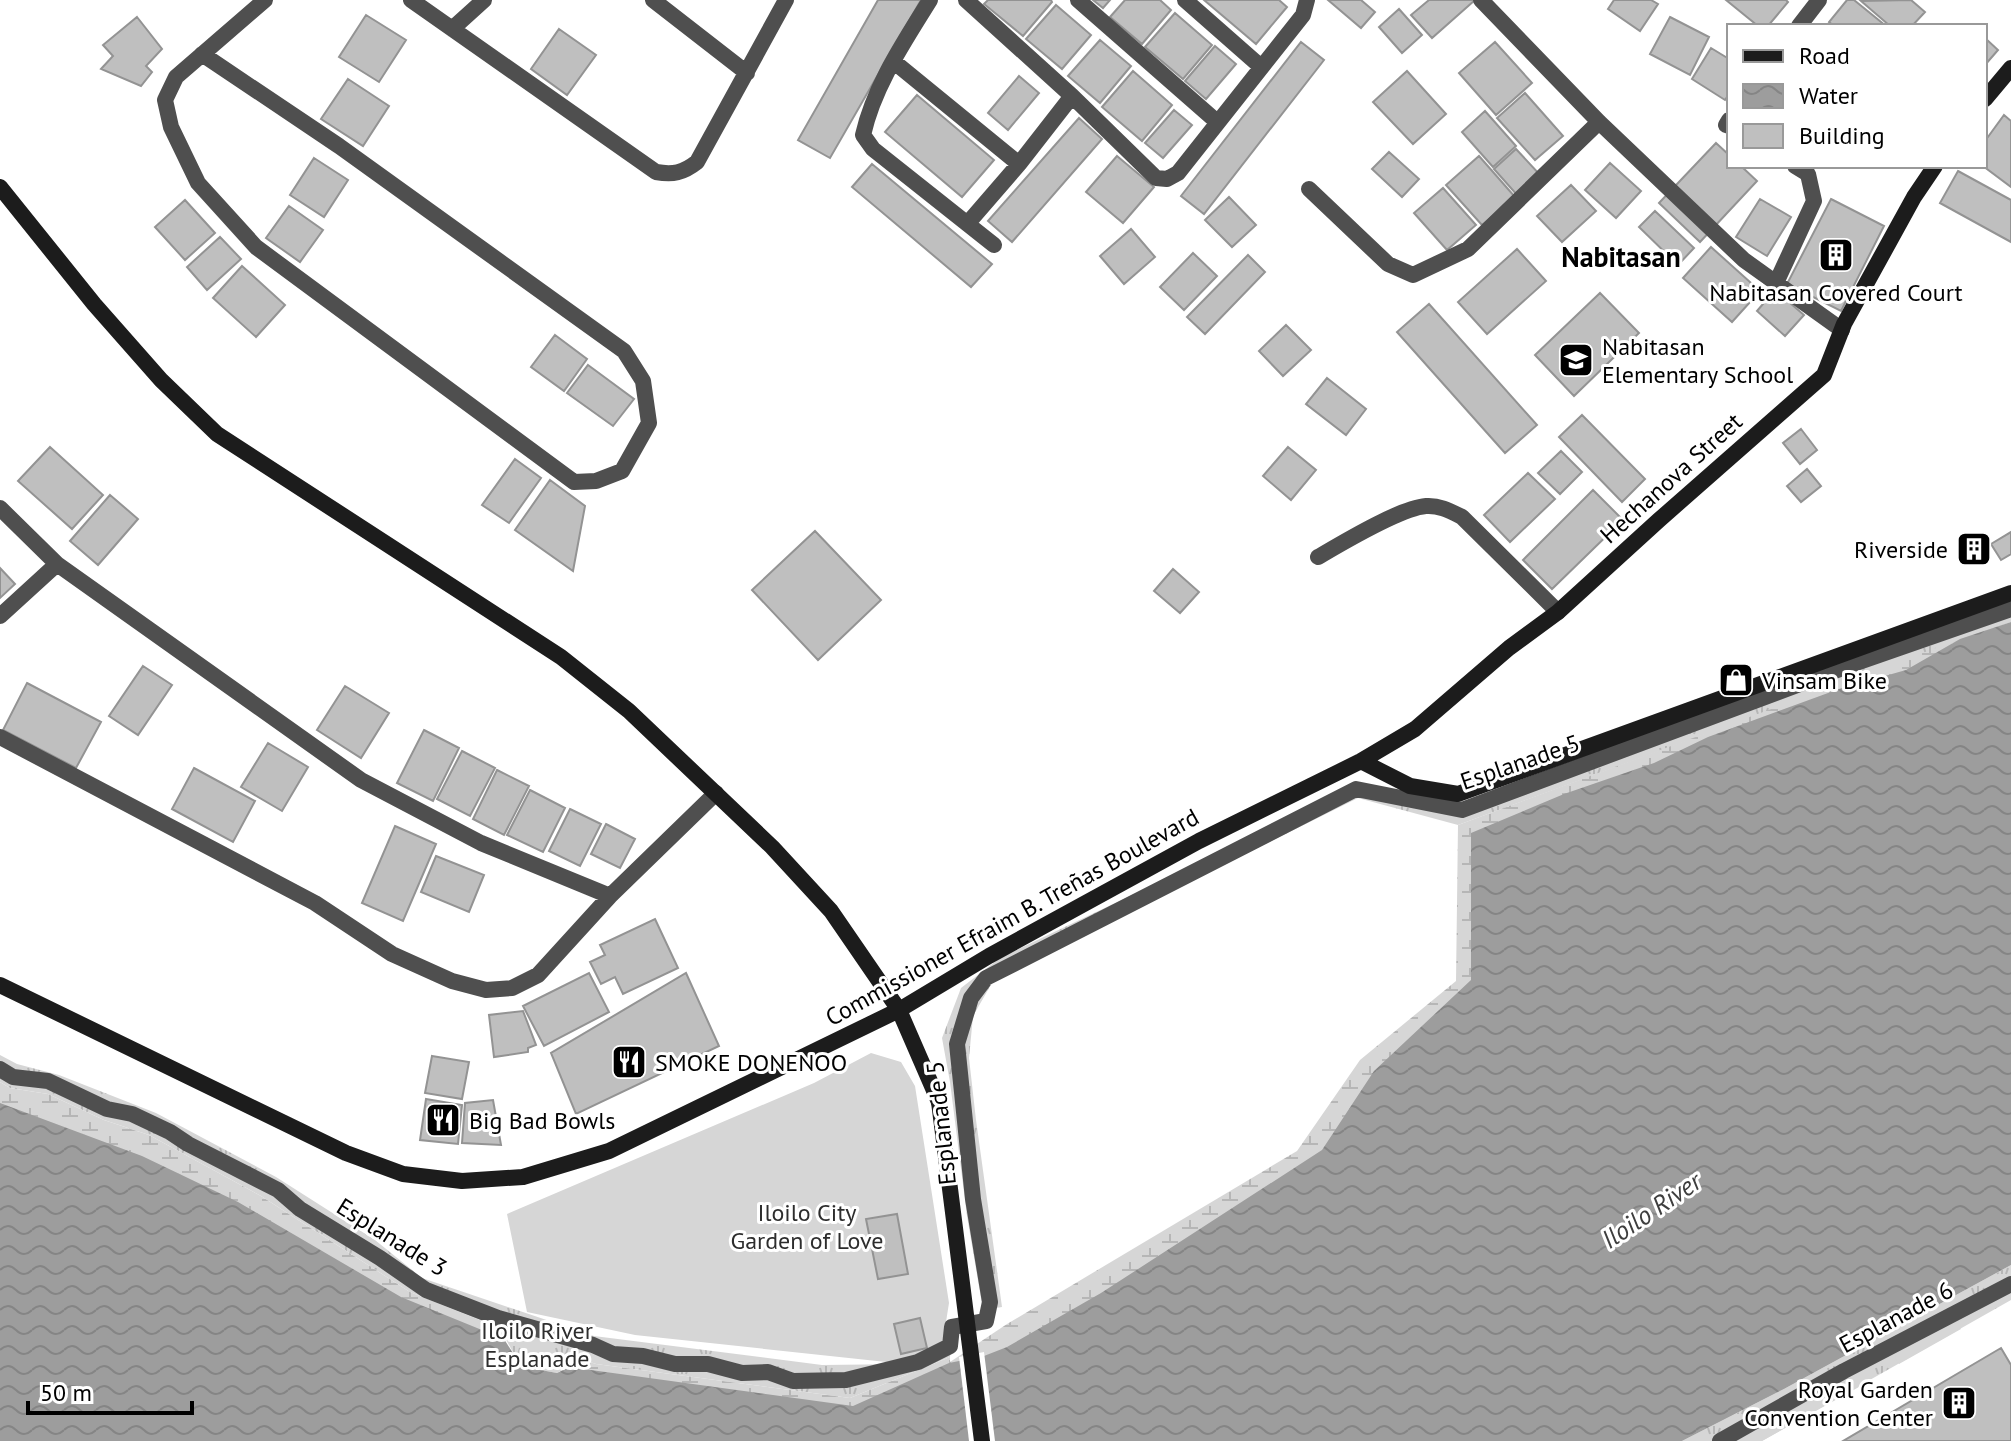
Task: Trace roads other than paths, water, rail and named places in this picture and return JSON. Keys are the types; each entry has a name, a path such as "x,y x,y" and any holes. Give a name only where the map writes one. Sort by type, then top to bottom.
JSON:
{"main road":[{"path":"1987,97 2011,68"},
{"name":"Hechanova Street","path":"1361,761 1415,729 1509,648 1558,612 1824,375 1842,330 1914,197 1934,168"},
{"path":"0,187 94,304 161,380 217,434 561,657 629,711 772,847 831,911 899,1010 939,1102 982,1441"},
{"path":"1361,761 1410,786 1458,794 2011,593"},
{"name":"Commissioner Efraim B. Treñas Boulevard","path":"0,985 346,1153 403,1174 462,1181 523,1177 609,1151 899,1010 947,984 989,956 1199,841 1361,761"}],"street":[{"path":"202,54 339,146 624,351 643,381 649,423 622,471 596,481 574,482 256,247 198,183 171,127 165,100 176,77 202,54 265,0"},
{"path":"411,0 656,172 669,174 684,172 697,162 786,0"},
{"path":"452,29 484,0"},
{"path":"653,0 747,73"},
{"path":"930,0 893,61 867,117 863,135 873,149 994,245"},
{"path":"966,0 1072,96 1156,178 1167,179 1178,173 1216,121 1303,15 1307,0"},
{"path":"1078,0 1216,121"},
{"path":"1185,0 1260,66"},
{"path":"1481,0 1599,122 1744,260 1842,330"},
{"path":"1801,24 1819,0"},
{"path":"893,61 1019,164"},
{"path":"968,223 1072,96"},
{"path":"1309,189 1388,264 1413,275 1468,249 1599,122"},
{"path":"1776,283 1814,201 1808,174 1798,168"},
{"path":"1318,557 1398,516 1424,506 1443,508 1462,517 1558,612"},
{"path":"0,508 57,564 361,780 481,843 610,896"},
{"path":"0,616 57,564"},
{"name":"Esplanade 5","path":"952,1327 986,1321 990,1302 973,1199 957,1044 971,998 986,978 1356,789 1462,810 1856,663 2011,609"},
{"path":"0,737 315,903 392,954 452,981 486,990 512,988 538,975 610,896 716,793"},
{"name":"Esplanade 3","path":"0,1069 13,1077 48,1081 107,1109 132,1114 170,1132 268,1184 300,1209 426,1290 498,1318 593,1345 613,1354 643,1356 675,1364 708,1364 742,1373 768,1372 793,1381 846,1380 918,1362 950,1346 952,1327"},
{"name":"Esplanade 6","path":"1720,1441 1844,1371 2011,1284"}],"water":[{"name":"Iloilo River","path":"2011,622 2011,1265 1682,1441 0,1441 0,1103 142,1156 238,1202 401,1297 504,1339 518,1361 530,1368 557,1373 569,1367 853,1406 949,1363 984,1356 1007,1347 1101,1293 1322,1150 1374,1071 1471,980 1471,833 1564,794 1654,763 1708,737 1839,689 1906,670 1960,639"}],"place":[{"name":"Nabitasan Covered Court","path":"1836,255"},
{"name":"Nabitasan Elementary School","path":"1576,360"},
{"name":"Riverside","path":"1974,549"},
{"name":"Vinsam Bike","path":"1736,680"},
{"name":"SMOKE DONENOO","path":"629,1062"},
{"name":"Big Bad Bowls","path":"443,1120"},
{"name":"Royal Garden Convention Center","path":"1959,1403"}],"district":[{"name":"Nabitasan","path":"1621,256"}],"park label":[{"name":"Iloilo City Garden of Love","path":"807,1226"},
{"name":"Iloilo River Esplanade","path":"537,1344"}]}
